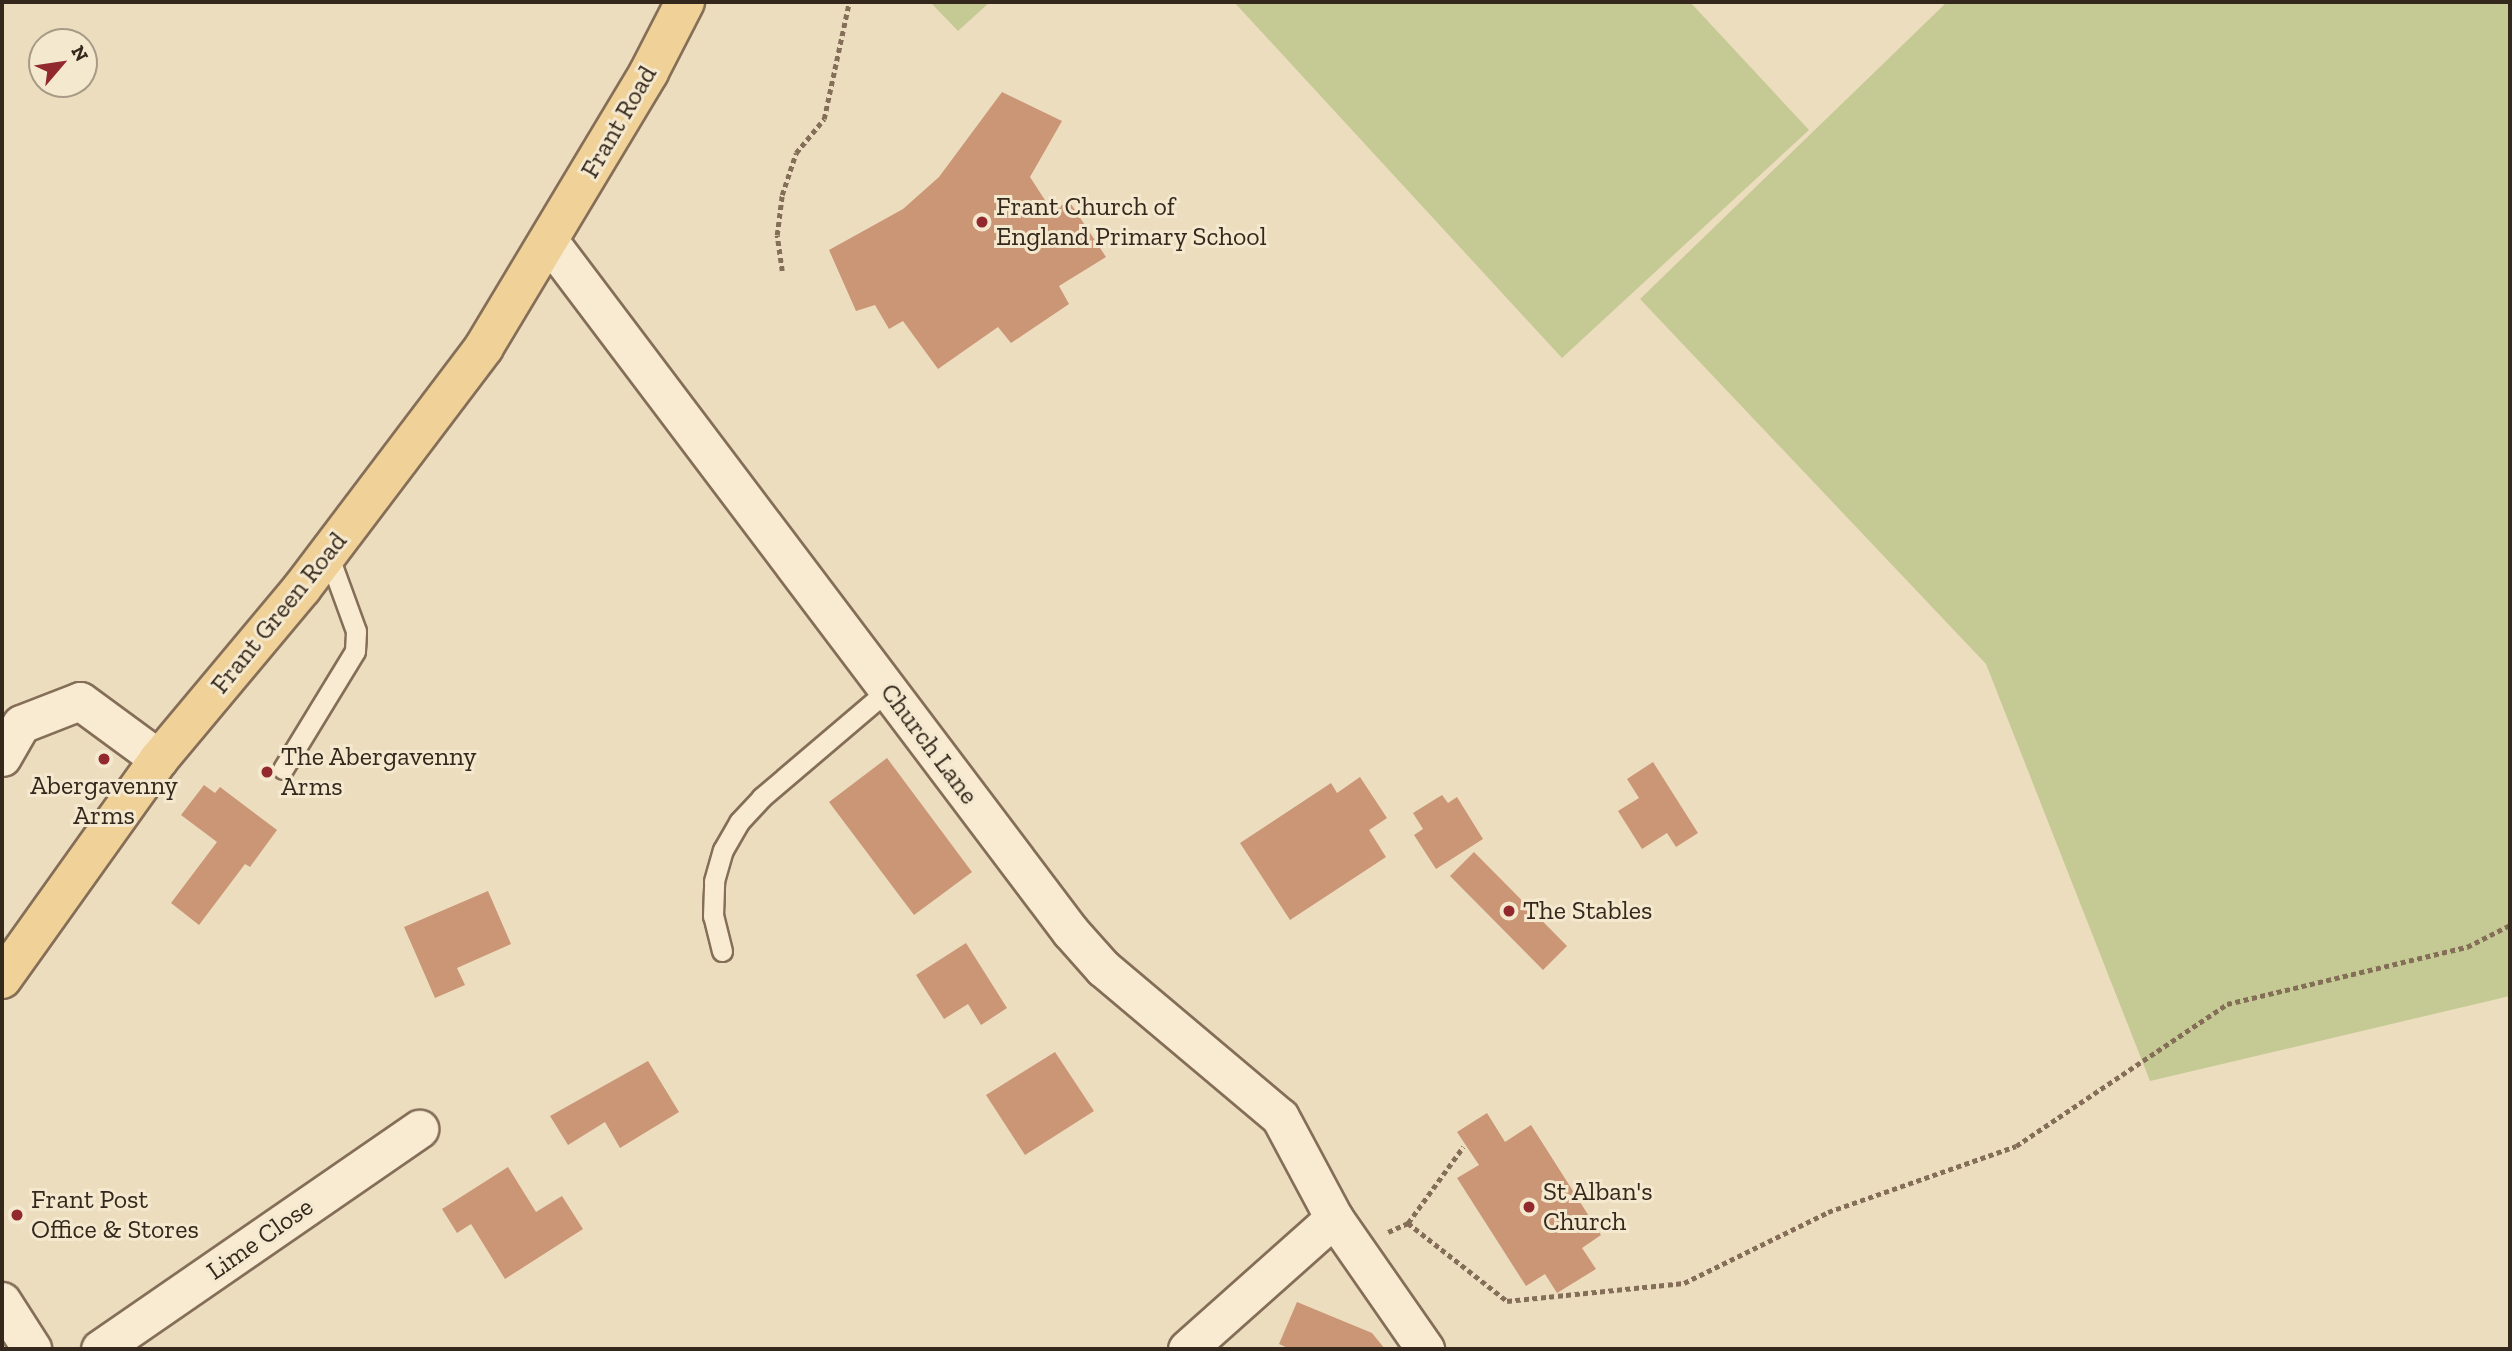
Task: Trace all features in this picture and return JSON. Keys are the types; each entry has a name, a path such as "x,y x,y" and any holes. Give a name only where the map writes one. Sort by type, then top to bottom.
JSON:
{"main road":[{"name":"Frant Road","path":"549,241 649,72 684,2"},
{"name":"Frant Green Road","path":"4,974 159,759 328,554 484,347 549,241"}],"street":[{"name":"Church Lane","path":"549,241 1070,931 1103,968 1280,1117 1353,1249 1425,1349"},
{"path":"2,757 21,724 80,701 159,759"},
{"name":"Lime Close","path":"100,1349 419,1129"},
{"path":"1187,1349 1334,1218"},
{"path":"2,1302 32,1349"}],"lane":[{"path":"283,769 355,651 351,612 328,554"},
{"path":"722,951 713,916 714,881 723,850 739,822 761,798 888,690"}],"path":[{"path":"782,271 777,235 782,195 796,153 824,119 849,2"},
{"path":"1408,1223 1507,1301 1684,1283 1828,1212 2016,1146 2227,1004 2467,947 2510,925"},
{"path":"1353,1249 1408,1223 1463,1147"}],"green space":[{"path":"930,2 990,2 958,31"},
{"path":"1234,2 1690,2 1809,130 1562,358"},
{"path":"1947,2 2510,2 2510,996 2150,1081 1986,664 1640,299"}],"building":[{"name":"Frant Church of England Primary School","path":"1002,92 1062,121 1030,177 1052,211 1069,201 1106,257 1059,286 1069,304 1011,343 998,327 938,369 903,321 889,329 875,305 856,311 829,250 903,209 939,177"},
{"path":"887,758 972,872 914,915 829,802"},
{"path":"1653,762 1698,833 1676,847 1667,833 1642,849 1618,811 1639,798 1627,779"},
{"path":"1360,777 1387,818 1369,830 1386,857 1290,920 1240,843 1331,783 1337,793"},
{"path":"204,785 215,793 220,787 277,830 250,867 245,864 199,925 171,903 217,842 181,815"},
{"path":"1442,795 1448,803 1457,797 1483,839 1436,869 1414,835 1423,829 1413,813"},
{"name":"The Stables","path":"1474,852 1567,946 1543,970 1450,876"},
{"path":"488,891 511,944 457,968 465,985 435,998 404,927"},
{"path":"966,943 1007,1008 981,1025 968,1004 944,1019 916,975"},
{"path":"1055,1052 1094,1111 1025,1155 986,1095"},
{"path":"648,1061 679,1112 620,1148 605,1122 568,1145 550,1116"},
{"name":"St Alban's Church","path":"1487,1113 1505,1142 1531,1125 1601,1235 1582,1248 1596,1269 1557,1293 1545,1274 1526,1286 1457,1178 1479,1165 1457,1132"},
{"path":"508,1167 536,1212 562,1196 583,1229 505,1279 471,1224 457,1233 442,1209"},
{"path":"1297,1302 1372,1333 1385,1349 1290,1349 1279,1344"}],"place":[{"name":"Frant Church of England Primary School","path":"982,222"},
{"name":"Abergavenny Arms","path":"104,759"},
{"name":"The Abergavenny Arms","path":"267,772"},
{"name":"The Stables","path":"1509,911"},
{"name":"St Alban's Church","path":"1529,1207"},
{"name":"Frant Post Office & Stores","path":"17,1215"}]}
